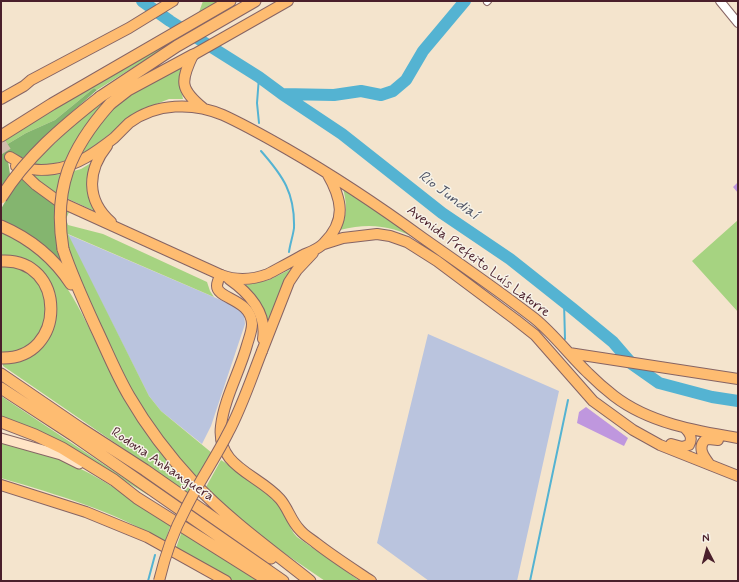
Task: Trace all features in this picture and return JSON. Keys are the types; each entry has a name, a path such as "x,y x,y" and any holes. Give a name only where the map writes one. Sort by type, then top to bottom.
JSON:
{"highway":[{"path":"1,135 230,1"},
{"path":"1,198 31,159 60,130 100,97 177,46 254,3"},
{"path":"193,55 128,90 110,104 79,145 71,160 66,176 60,208 63,249 72,275 128,395 164,447 194,483 226,514 310,581"},
{"path":"1,226 22,236 45,253 66,276 88,309"},
{"path":"1,261 16,262 26,265 34,271 41,278 46,287 50,298 51,308 49,326 40,342 31,351 9,358 1,358"},
{"name":"Rodovia Anhanguera","path":"1,374 145,470 306,581"},
{"name":"Rodovia Anhanguera","path":"1,388 73,435 283,581"},
{"path":"1,422 36,435 62,448 114,480 137,498 269,581"}],"main road":[{"path":"203,108 190,97 184,86 185,71 193,55 288,1"},
{"path":"1,99 24,86 31,80 129,28 172,2"},
{"path":"1,92 21,82 31,80"},
{"path":"203,108 172,106 137,118 91,155 77,163 63,168 39,170 28,168 10,157 18,169 36,185 58,201 224,276 238,285 249,296 259,311 264,328 262,351"},
{"name":"Avenida Prefeito Luís Latorre","path":"203,108 235,120 324,170 363,194 497,290 536,320 586,372 614,396 629,406 651,416 685,428 738,438"},
{"path":"115,137 102,153 94,168 92,188 93,197 97,206 104,216 116,227"},
{"path":"159,581 166,556 180,519 228,433 289,282 297,270 322,245 336,226 340,209 339,200 336,188 324,170"},
{"name":"Avenida Prefeito Luís Latorre","path":"224,276 249,279 268,274 322,245 343,238 377,234 390,236 407,242 437,261 535,335 593,401 633,430 660,445 738,476"},
{"path":"224,276 217,286 218,290 222,294 241,304 247,310 252,323 245,353 224,410 221,425 221,445 228,457 236,466 271,490 281,499 301,531 325,550 371,581"},
{"path":"569,353 737,378"},
{"path":"619,419 662,440 682,447 689,445 690,442 690,435 685,428"},
{"path":"1,438 61,455 114,480"},
{"path":"710,465 701,449 702,442 709,439 738,443"},
{"path":"1,485 86,512 147,537 226,581"}],"street":[{"path":"720,1 738,23"}],"shaded area":[{"path":"67,234 237,307 244,314 245,324 211,426 202,444 161,411 149,396"},
{"path":"428,334 559,391 517,581 429,581 377,543"}],"green space":[{"path":"203,1 221,1 198,15"},
{"path":"173,40 174,42 97,90 94,88 55,120 26,133 1,148 1,140"},
{"path":"182,66 180,84 183,99 169,99 141,110 85,153 76,158 98,123 123,97"},
{"path":"94,88 97,90 58,124 23,158 15,154 8,161 10,174 1,187 1,148 26,133 55,120"},
{"path":"115,94 70,152 66,161 46,165 34,164 73,127"},
{"path":"91,163 89,175 99,213 64,197 70,172 81,169"},
{"path":"28,171 42,175 62,174 56,194 41,185"},
{"path":"21,178 55,205 55,228 62,259 61,263 1,221 1,209"},
{"path":"342,185 420,240 400,231 381,227 362,226 340,230 343,224 346,208"},
{"path":"63,209 69,212 66,219 68,225 103,234 207,282 214,297 68,234 149,396 161,411 212,453 196,479 169,447 143,411 117,365 68,251"},
{"path":"738,220 738,312 692,261"},
{"path":"1,231 20,240 36,252 50,265 62,280 82,314 115,381 192,487 188,493 3,366 3,363 20,360 38,349 52,294 18,258 1,256"},
{"path":"1,263 30,272 42,286 49,310 35,345 1,356"},
{"path":"293,268 268,330 260,304 245,285 269,280"},
{"path":"1,396 148,495 54,438 1,416"},
{"path":"1,441 59,459 89,473 113,487 171,524 165,542 126,521 106,513 1,478"},
{"path":"221,460 252,480 274,498 282,508 297,537 360,581 325,581 237,518 206,487"},
{"path":"182,531 261,581 234,581 176,548"}],"building":[{"path":"738,182 738,193 733,187"},
{"path":"586,407 628,438 624,446 577,423 579,412"}],"waterway":[{"name":"Rio Jundiaí","path":"142,1 170,21 259,77 342,134 442,213 510,259 613,342 632,364 659,383 712,397 738,401"},
{"path":"282,94 334,95 361,91 381,95 393,91 406,80 423,51 465,1"},
{"path":"259,77 257,103 259,123"},
{"path":"261,151 276,169 290,195 294,216 294,228 289,252"},
{"path":"564,302 565,339"},
{"path":"530,581 568,400"},
{"path":"148,581 155,555"}],"tunnel":[{"path":"1,143 10,157"}]}
